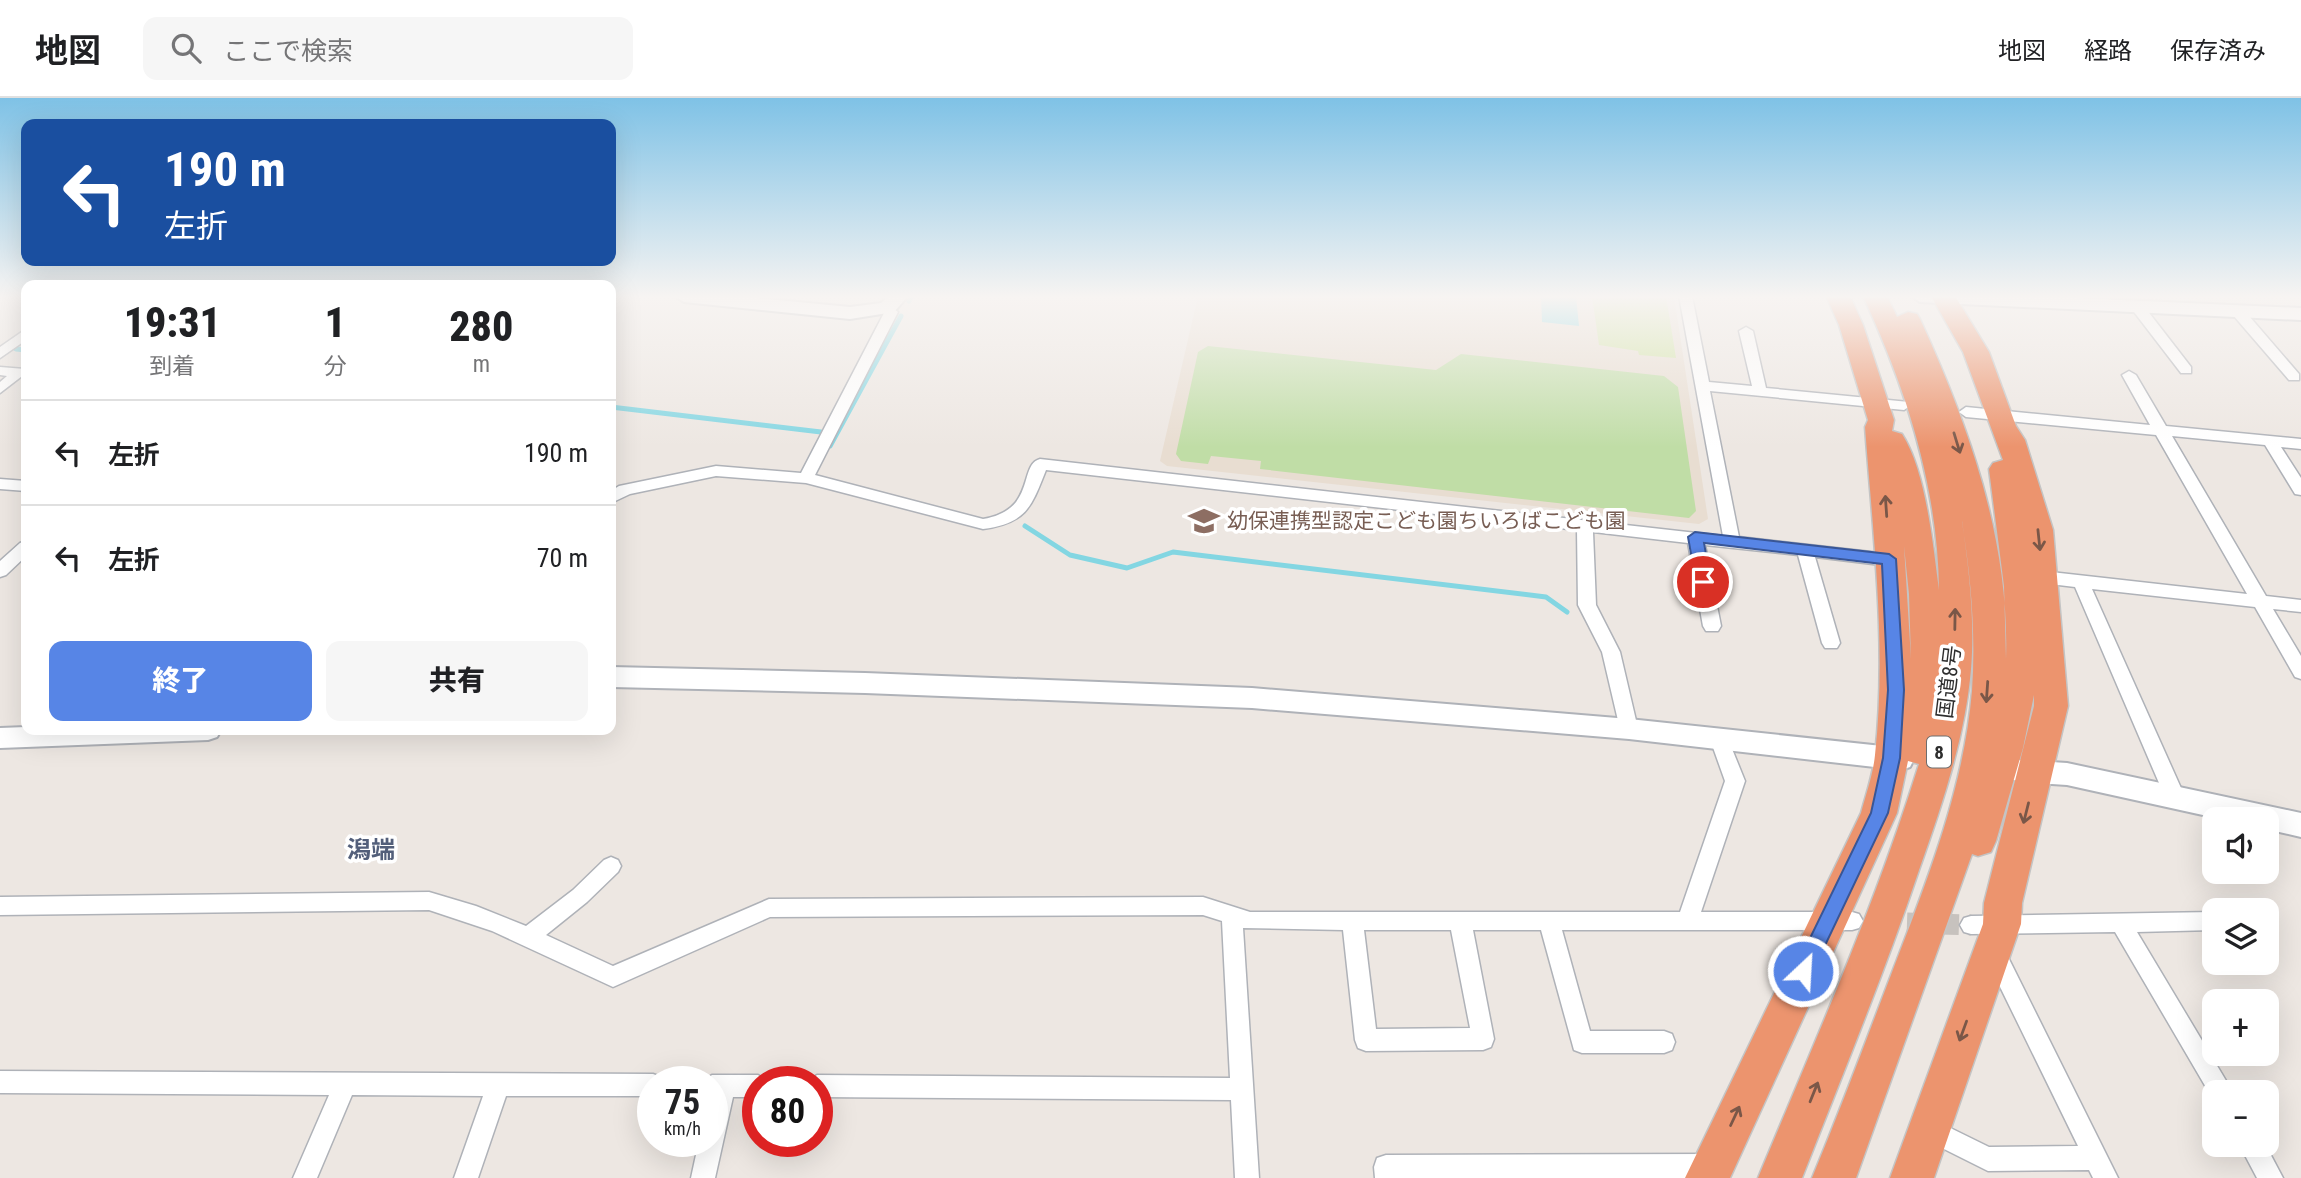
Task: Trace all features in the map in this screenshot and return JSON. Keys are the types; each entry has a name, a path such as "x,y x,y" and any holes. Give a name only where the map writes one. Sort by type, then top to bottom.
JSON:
{"highway":[{"path":"1709,1172 1839,921 1880,813 1896,759 1896,690 1889,559 1878,427 1887,409 1860,346"},
{"name":"国道8号","path":"1780,1178 1889,906 1936,770 1954,674 1955,586 1950,523 1938,463 1923,411 1915,346"},
{"name":"国道8号","path":"1834,1178 1937,903 1979,759 1990,653 1987,594 1979,528 1964,466 1923,346"},
{"path":"1912,1178 1988,933 2003,903 2024,771 2051,706 2035,519 2011,440 1976,352 1969,346"},
{"name":"8","path":"1887,409 1888,428 1908,487 1925,601 1927,664 1924,726 1910,789 1881,873 1889,906"},
{"name":"8","path":"1853,1132 1879,1112 1965,887 1995,787 2016,696 2022,654 2010,508 2002,467 2001,420"}],"street":[{"path":"806,478 873,346"},
{"path":"1695,346 1732,541"},
{"path":"1750,346 1760,391"},
{"path":"2168,346 2186,370"},
{"path":"2268,346 2294,377"},
{"path":"0,371 20,372 0,389"},
{"path":"2129,375 2301,672"},
{"path":"1703,386 1760,391 1887,409"},
{"path":"1966,412 2001,420 2301,444"},
{"path":"2270,441 2301,490"},
{"path":"616,495 625,490 716,471 806,478 983,524 1005,522 1021,510 1040,464 1889,559"},
{"path":"0,484 21,486"},
{"path":"1585,525 1587,605 1611,652 1629,729"},
{"path":"1695,537 1712,626"},
{"path":"1805,550 1831,643"},
{"path":"0,571 21,552"},
{"path":"2042,577 2301,606"},
{"path":"2081,582 2175,797"},
{"path":"616,677 865,683 1252,698 1629,729 1896,759"},
{"path":"0,738 78,735"},
{"path":"1688,919 1735,781 1718,739"},
{"path":"2024,771 2067,774 2301,825"},
{"path":"527,937 580,896 611,866"},
{"path":"2,909 429,901 449,906 527,937 613,977 769,908 1203,906 1251,921 1839,921"},
{"path":"1232,915 1247,1178"},
{"path":"1352,921 1366,1040 1483,1039 1461,920"},
{"path":"1549,920 1582,1042 1664,1042"},
{"path":"2101,1168 1988,933 2120,922 2202,921"},
{"path":"2120,922 2213,1080"},
{"path":"0,1082 637,1086"},
{"path":"305,1178 345,1084"},
{"path":"466,1178 498,1085"},
{"path":"833,1086 1240,1089"},
{"path":"1928,1129 1988,1159 2101,1168"},
{"path":"703,1178 708,1157"},
{"path":"2259,1157 2271,1178"},
{"path":"1387,1178 1386,1167 1709,1172"}],"shaded area":[{"path":"1186,346 1682,346 1708,519 1699,524 1167,466 1160,461"}],"green space":[{"path":"1212,346 1436,370 1461,354 1664,376 1678,387 1696,511 1689,518 1260,469 1261,461 1211,456 1208,464 1181,461 1176,454 1198,352"},
{"path":"1608,346 1674,346 1676,358 1639,355 1638,351"}],"waterway":[{"path":"830,446 884,346"},
{"path":"16,349 21,350"},
{"path":"616,408 821,432"},
{"path":"1025,526 1070,555 1127,568 1173,552 1546,597 1567,612"}],"tunnel":[{"path":"1919,761 1994,768"},
{"path":"1876,922 1971,925"}],"place":[{"name":"幼保連携型認定こども園ちいろばこども園","path":"1204,521"}],"district":[{"name":"潟端","path":"371,850"}],"route":[{"path":"1703,582 1695,537 1889,559 1896,690 1892,758 1880,813 1803,971"}]}
